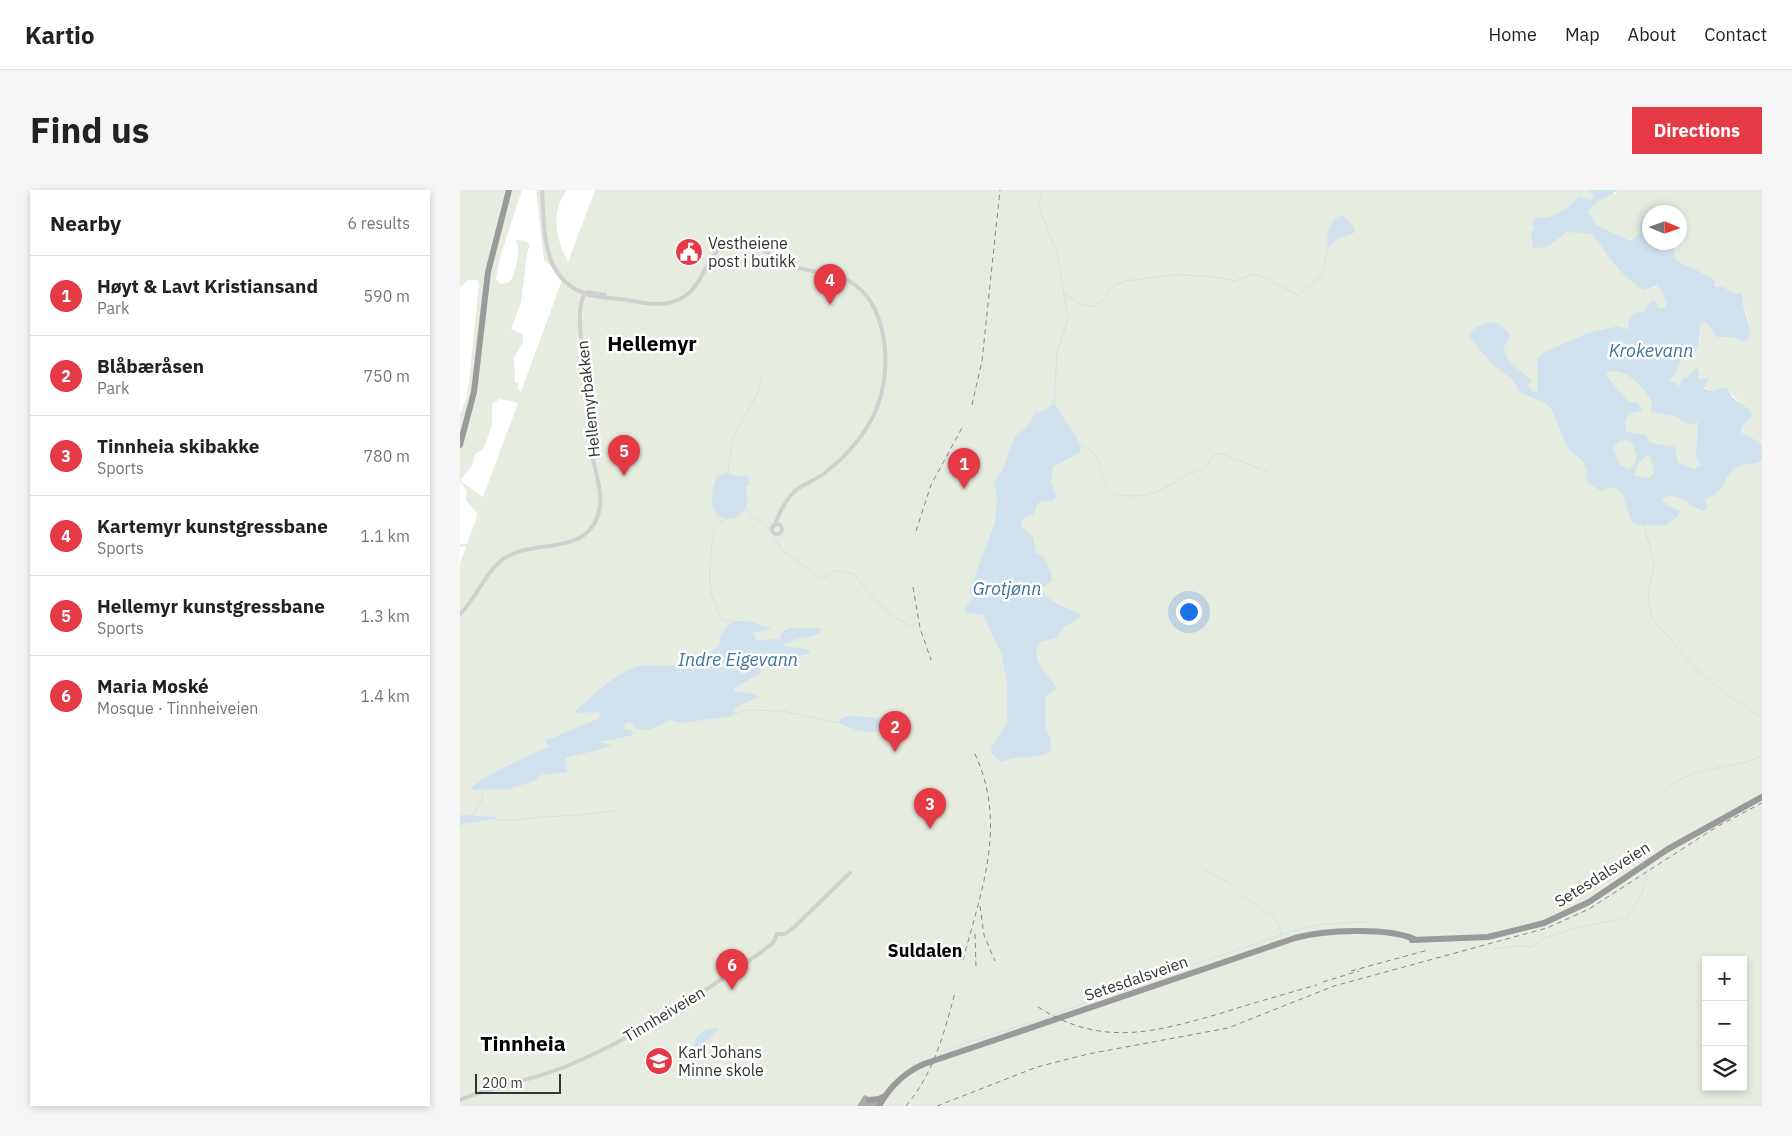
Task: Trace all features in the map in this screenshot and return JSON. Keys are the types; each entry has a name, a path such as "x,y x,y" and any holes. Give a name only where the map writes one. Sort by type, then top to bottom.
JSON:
{"highway":[{"path":"460,436 471,392 485,272 508,190"},
{"path":"460,444 474,392 488,272 508,190"},
{"name":"Setesdalsveien","path":"879,1106 886,1095 912,1070 1295,938 1321,932 1346,931 1414,939 1488,937 1518,932 1549,921 1589,902 1668,849 1762,797"},
{"name":"Setesdalsveien","path":"883,1106 894,1089 907,1076 937,1060"},
{"path":"870,1103 886,1095"}],"main road":[{"path":"860,1106 865,1098 870,1103 879,1106"},
{"path":"864,1106 870,1103"}],"street":[{"path":"542,190 545,240 550,261 564,279 585,293 659,305 676,301 694,289 720,247 736,241 752,243 782,262 846,280 858,288 870,301 878,314 884,357 882,393 873,416 858,440 825,473 793,493 780,514 773,531 777,534 782,532 780,514"},
{"name":"Hellemyrbakken","path":"460,614 492,571 506,557 529,548 576,540 588,533 598,517 601,506 591,444 589,392 581,337 582,298 585,293"},
{"path":"775,526 780,526"},
{"name":"Tinnheiveien","path":"460,1098 561,1068 603,1049 653,1022 760,953 773,943 777,934 785,934 793,928 850,873"}],"shaded area":[{"path":"460,190 522,190 499,261 496,279 500,284 510,282 518,256 516,240 525,241 530,245 527,254 521,303 511,329 523,335 523,342 514,358 515,382 518,383 518,390 521,392 563,277 544,260 536,190 567,190 558,208 557,226 560,244 568,262 595,190 1605,190 1615,194 1618,190 1762,190 1762,447 1754,439 1741,432 1743,425 1752,417 1732,394 1725,386 1711,391 1704,387 1705,384 1694,369 1738,466 1762,461 1762,1106 460,1106 460,563 466,547 460,547 460,544 467,544 478,514 466,500 467,491 460,481 460,415 467,397 479,285 477,280 468,280 460,287","holes":["1642,205 1687,205 1687,250 1674,250 1678,261 1701,273 1714,283 1715,287 1724,287 1734,294 1742,292 1749,334 1742,342 1732,337 1717,336 1709,325 1704,322 1700,325 1700,341 1685,356 1664,308 1667,303 1658,285 1653,288 1630,240 1640,234 1639,224 1642,221","500,399 518,403 483,497 462,482 461,479 472,466 475,454 484,448 492,426 492,404"]}],"water":[{"name":"Krokevann","path":"1589,190 1618,190 1594,204 1588,211 1596,225 1631,240 1640,233 1639,224 1642,221 1642,250 1674,250 1677,260 1714,280 1715,287 1724,287 1734,294 1742,292 1749,328 1748,340 1742,342 1732,337 1717,337 1709,325 1704,322 1700,325 1700,335 1694,356 1691,360 1684,355 1681,357 1676,373 1669,380 1680,386 1682,379 1688,377 1697,367 1700,379 1709,378 1704,388 1711,391 1726,386 1733,398 1751,411 1752,417 1743,425 1741,432 1762,446 1762,461 1735,468 1720,490 1705,499 1707,508 1705,511 1681,498 1664,497 1662,500 1667,505 1680,511 1677,517 1664,526 1635,524 1631,520 1622,493 1612,487 1600,491 1587,481 1587,470 1582,460 1571,452 1565,443 1552,410 1546,404 1519,391 1512,379 1490,362 1470,337 1471,331 1482,324 1492,322 1497,323 1506,330 1510,336 1503,349 1508,360 1531,380 1528,386 1534,392 1538,392 1537,359 1543,353 1588,333 1619,326 1628,330 1629,318 1635,313 1644,312 1651,302 1655,301 1658,308 1664,308 1667,303 1658,285 1644,290 1628,279 1592,234 1567,232 1547,247 1533,248 1531,234 1535,228 1532,225 1534,218 1548,217 1559,213 1579,197 1591,200 1594,197","holes":["1610,371 1629,376 1639,384 1652,401 1651,412 1675,416 1689,425 1698,422 1696,456 1701,465 1694,469 1678,463 1675,447 1650,443 1646,435 1626,432 1625,422 1629,413 1643,410 1637,402 1628,402 1606,375","1626,440 1632,443 1636,453 1636,462 1630,469 1619,464 1613,448 1619,441","1648,455 1651,457 1654,473 1649,478 1634,475 1639,462"]},
{"path":"1342,215 1354,227 1354,233 1337,239 1328,248 1327,238 1329,229 1334,221"},
{"name":"Grotjønn","path":"1054,403 1081,445 1080,452 1053,467 1051,480 1056,496 1052,502 1043,500 1037,504 1034,514 1026,517 1021,523 1022,527 1033,537 1036,553 1044,558 1051,572 1052,581 1041,589 1049,599 1080,614 1079,618 1064,627 1056,638 1040,642 1037,648 1036,655 1038,661 1057,689 1045,697 1046,728 1051,740 1051,751 1039,756 1014,758 1002,762 992,754 991,747 1007,724 1007,680 1001,653 983,615 966,613 965,609 973,596 969,591 995,523 997,500 995,482 1003,469 1014,438 1027,427 1035,413 1044,411"},
{"path":"725,473 737,476 748,475 749,484 745,487 747,500 744,510 737,517 728,519 720,516 714,509 712,496 717,477"},
{"name":"Indre Eigevann","path":"733,621 749,621 772,629 752,633 757,640 780,639 783,631 790,628 821,628 820,633 816,635 792,641 783,646 808,649 810,653 761,665 760,673 735,688 733,691 755,694 758,697 734,708 735,713 732,716 682,723 670,720 650,730 636,729 630,722 625,724 624,729 632,730 633,735 600,742 612,746 566,758 564,763 568,772 541,775 534,781 509,789 470,790 494,773 549,747 545,741 600,718 599,712 576,713 575,711 602,687 617,677 642,666 671,666 686,663 699,657 719,646 721,634"},
{"path":"845,716 885,718 887,726 885,730 862,731 839,723"},
{"path":"460,815 496,817 495,819 463,824 460,828"},
{"path":"716,1028 718,1030 698,1050 695,1050 693,1044 699,1034 708,1029"}],"waterway":[{"path":"1042,190 1038,205 1057,253 1068,319 1057,352 1054,403"},
{"path":"1065,294 1081,304 1094,307 1103,300 1113,286 1124,281 1175,275 1209,276 1235,281 1252,274 1268,279 1298,295 1322,275 1328,248"},
{"path":"728,473 733,437 758,393 763,374"},
{"path":"1081,446 1089,448 1094,453 1106,486 1111,492 1118,495 1142,496 1150,494 1203,468 1214,455 1221,453 1270,473"},
{"path":"745,507 754,518 768,527 782,550 822,579 837,570 854,574 873,598 895,618 913,627"},
{"path":"717,524 724,520"},
{"path":"1644,525 1654,563 1648,591 1651,617 1694,667 1719,689 1762,718"},
{"path":"715,532 711,553 710,580 711,594 717,607 717,612"},
{"path":"718,614 723,620 733,621"},
{"path":"735,713 749,710 783,711 839,723"},
{"path":"1663,796 1671,785 1694,773 1750,761 1762,756"},
{"path":"473,815 481,801 483,790"},
{"path":"495,819 513,820 616,811"},
{"path":"1203,869 1232,885 1244,897 1272,916 1279,924 1281,933"},
{"path":"1494,949 1516,946 1532,947 1544,938 1569,930 1627,917 1642,894 1647,875"},
{"path":"954,1047 1054,1015 1101,996 1289,932 1323,924 1369,922"}],"railway":[{"path":"972,405 982,361 1000,190"},
{"path":"916,531 931,485 963,426"},
{"path":"913,587 920,628 931,660"},
{"path":"963,960 984,881 990,830 989,804 984,778 974,752"},
{"path":"937,1106 1037,1067 1088,1054 1228,1028 1334,986 1547,928 1589,909 1718,826 1762,803"},
{"path":"980,906 984,935 995,961"},
{"path":"975,934 976,966"},
{"path":"1351,971 1428,950"},
{"path":"1323,982 1359,971"},
{"path":"1038,1007 1062,1020 1084,1028 1107,1032 1129,1032 1174,1026 1317,985"},
{"path":"906,1106 916,1093 931,1066 942,1038 955,993"}],"place":[{"name":"Vestheiene post i butikk","path":"689,252"},
{"name":"Kartemyr kunstgressbane","path":"830,305"},
{"name":"Hellemyr kunstgressbane","path":"624,476"},
{"name":"Høyt & Lavt Kristiansand","path":"964,489"},
{"name":"Blåbæråsen","path":"895,752"},
{"name":"Tinnheia skibakke","path":"930,829"},
{"name":"Maria Moské","path":"732,990"},
{"name":"Karl Johans Minne skole","path":"659,1061"}],"district":[{"name":"Hellemyr","path":"652,344"},
{"name":"Suldalen","path":"925,951"},
{"name":"Tinnheia","path":"523,1044"}]}
